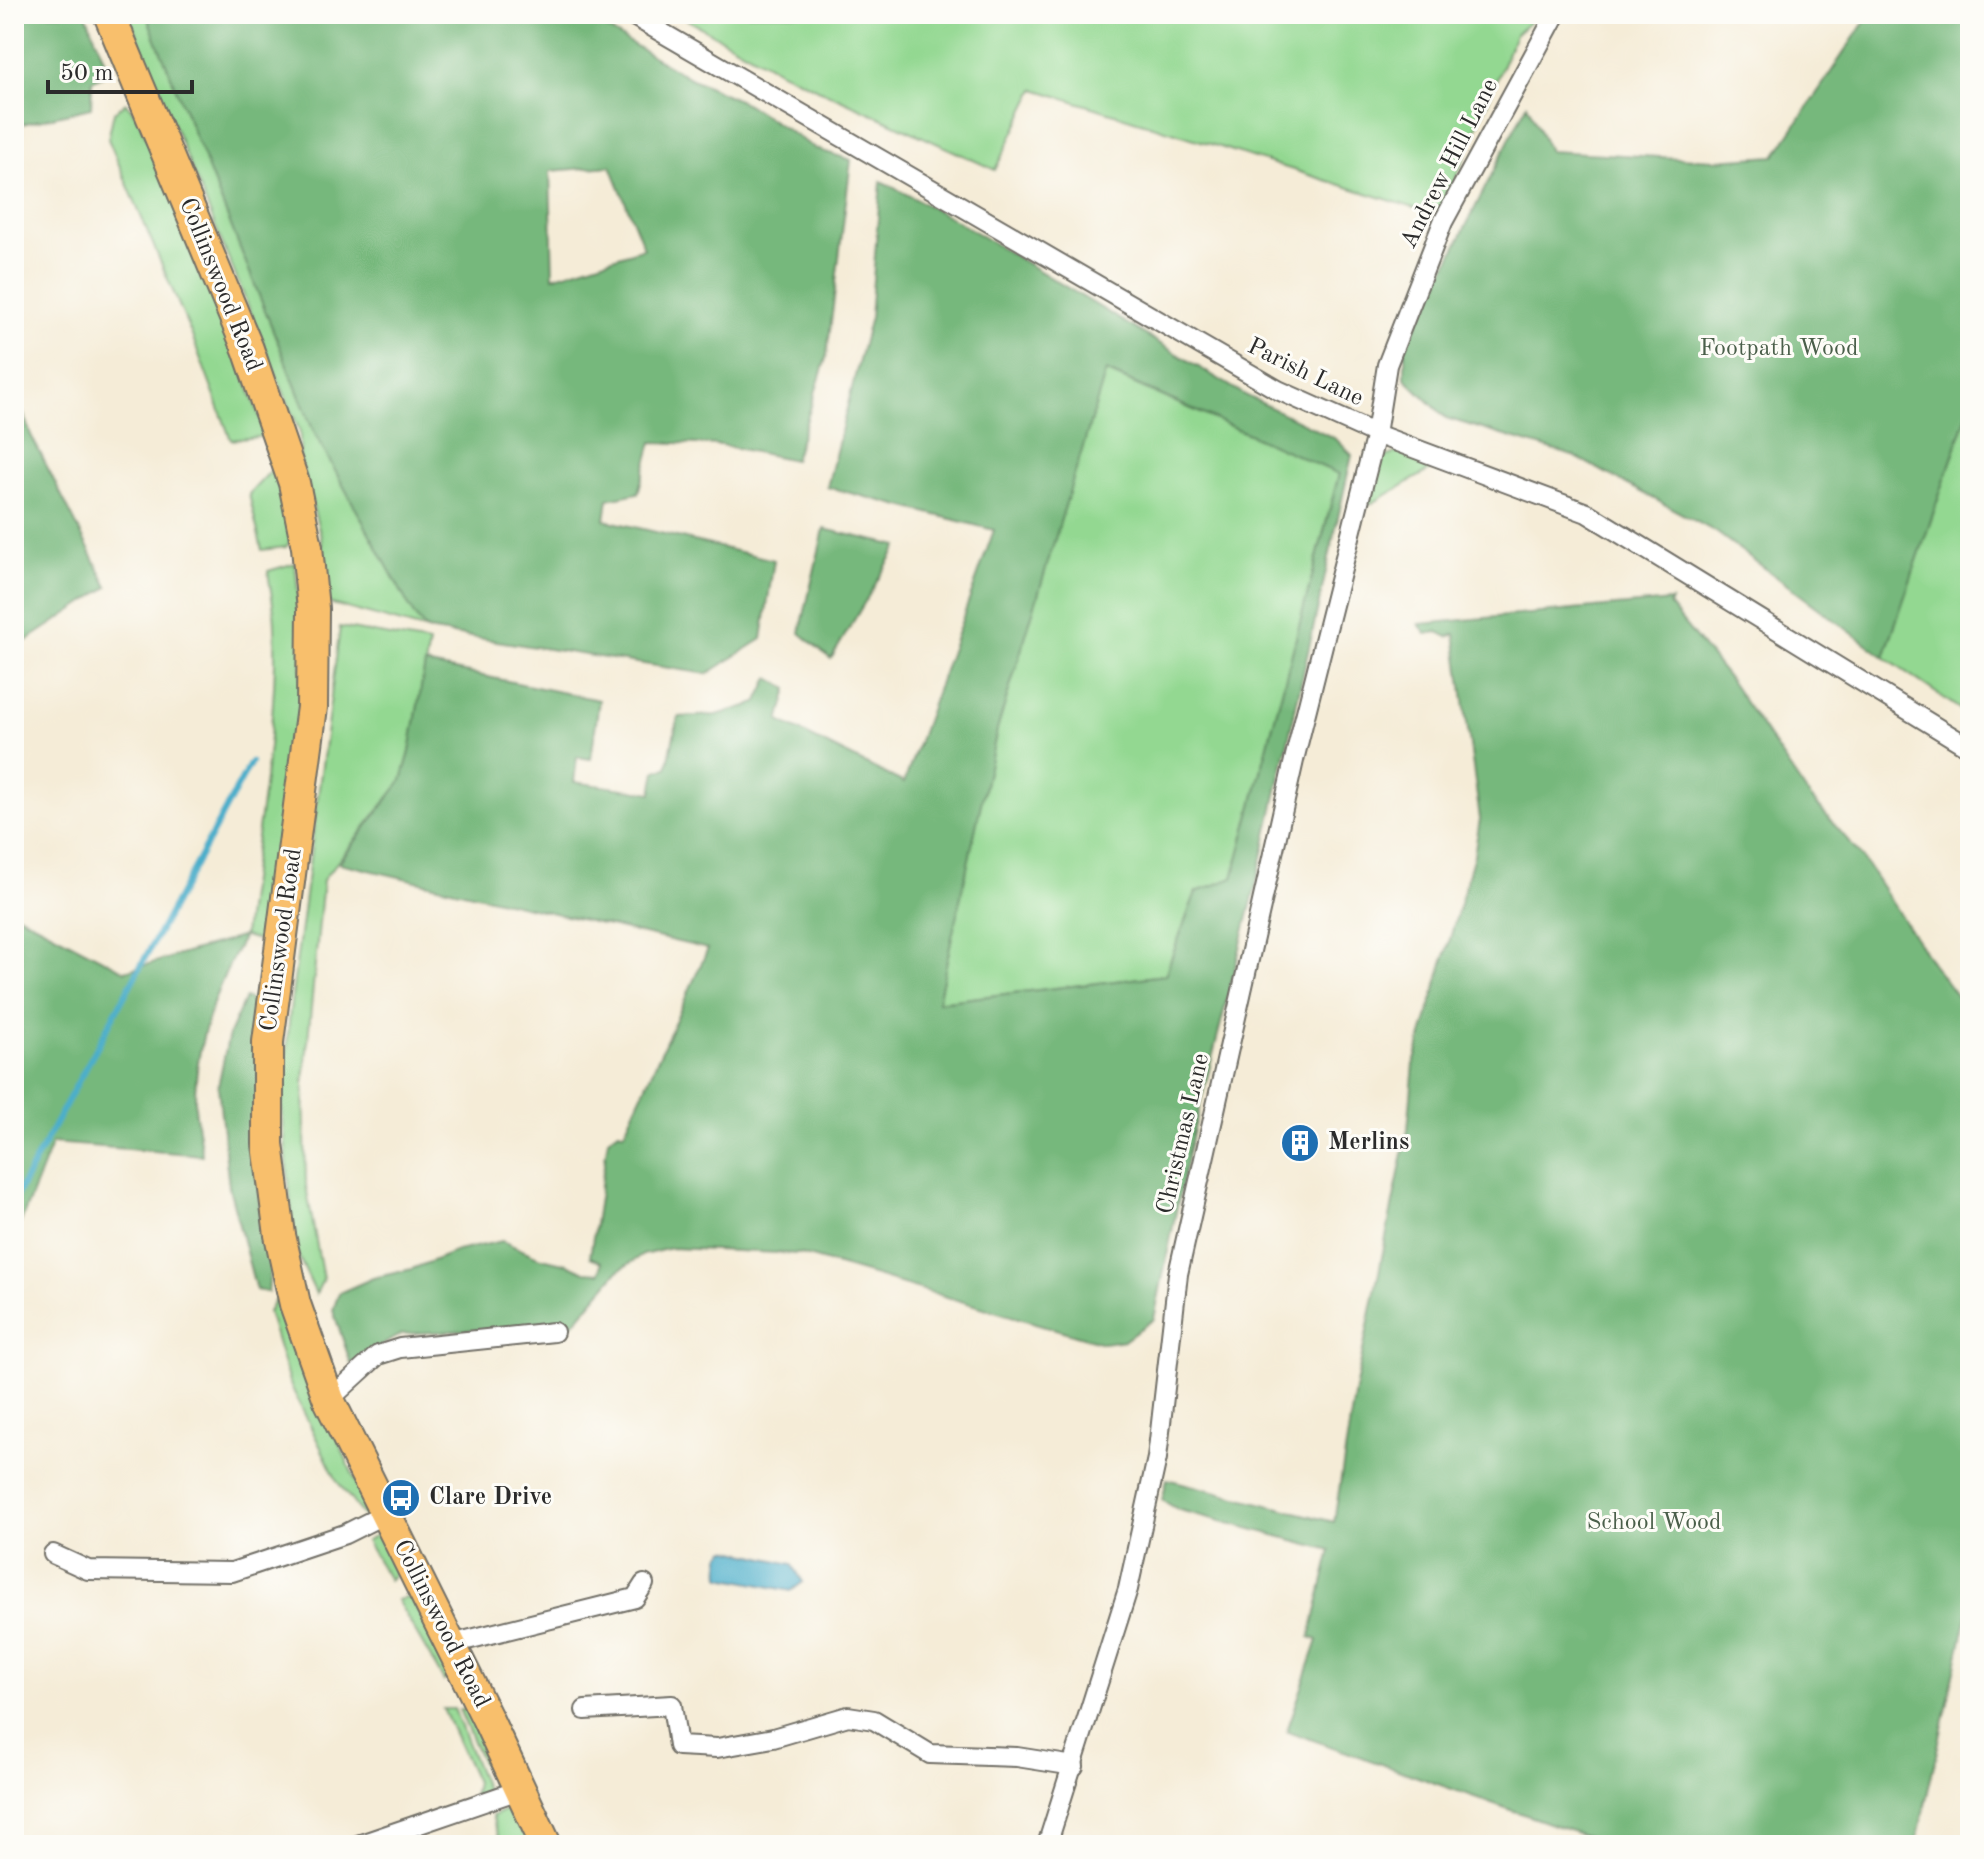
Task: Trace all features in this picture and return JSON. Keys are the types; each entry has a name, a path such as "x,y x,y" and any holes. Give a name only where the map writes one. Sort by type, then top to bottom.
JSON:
{"main road":[{"name":"Collinswood Road","path":"109,14 248,349 294,483 307,547 313,609 312,707 268,1042 268,1144 280,1235 295,1304 329,1400 451,1644 546,1845"}],"street":[{"name":"Parish Lane","path":"630,14 1278,390 1376,434 1587,513 1970,748"},
{"name":"Andrew Hill Lane","path":"1376,434 1387,365 1443,222 1556,14"},
{"name":"Christmas Lane","path":"1047,1845 1128,1589 1157,1458 1178,1274 1295,756 1376,434"},
{"path":"329,1400 378,1355 400,1348 554,1332"},
{"path":"53,1554 88,1570 232,1572 345,1534 385,1514"},
{"path":"451,1644 635,1598 644,1584"},
{"path":"585,1710 672,1705 678,1746 717,1748 773,1738 848,1716 874,1720 930,1754 1017,1757 1074,1766"},
{"path":"358,1845 519,1790"}],"green space":[{"path":"14,14 86,14 109,72 92,81 91,108 14,126"},
{"path":"128,14 146,14 314,432 415,616 427,630 328,603 321,537 300,458 300,432"},
{"path":"146,14 582,14 688,77 747,104 816,149 851,160 827,355 794,460 721,445 652,442 638,493 608,499 605,520 774,560 762,639 707,674 427,630 415,617 314,432","holes":["611,166 644,248 553,277 550,171"]},
{"path":"677,14 1539,14 1515,35 1444,207 1430,213 1035,89 995,170 781,72"},
{"name":"Footpath Wood","path":"1970,14 1970,406 1884,657 1716,532 1576,457 1446,418 1405,378 1405,348 1527,104 1549,151 1715,160 1775,156 1869,15"},
{"path":"126,103 136,115 192,237 267,436 231,440 191,333 108,139 114,112"},
{"path":"881,181 950,217 1247,396 1336,439 1352,455 1255,889 1188,1153 1154,1319 1125,1340 1103,1343 801,1254 671,1248 643,1255 618,1271 573,1324 401,1334 351,1364 333,1310 339,1293 373,1278 412,1269 457,1251 502,1241 538,1257 585,1272 600,1273 602,1262 590,1257 608,1139 619,1131 624,1133 708,949 339,863 402,780 410,752 425,664 599,700 591,759 577,757 574,782 652,793 656,771 667,768 678,717 717,715 757,703 769,678 788,689 779,721 904,783 994,530 827,487 870,317","holes":["1106,371 1339,474 1233,878 1196,892 1165,975 938,1002 997,730"]},
{"path":"1105,371 1339,474 1233,879 1196,892 1165,975 937,1002 997,730"},
{"path":"14,387 31,435 108,587 14,649"},
{"path":"1970,406 1970,716 1884,657"},
{"path":"1399,451 1435,467 1362,509 1380,460"},
{"path":"278,463 293,537 286,547 262,550 249,494"},
{"path":"824,529 898,546 831,659 800,633"},
{"path":"295,563 302,630 300,726 268,943 244,936 273,704 275,619 268,571"},
{"name":"School Wood","path":"1671,601 1669,605 1729,679 1806,792 1859,853 1970,1014 1970,1603 1916,1845 1611,1845 1287,1731 1318,1640 1310,1637 1331,1550 1179,1510 1162,1500 1167,1479 1334,1522 1355,1390 1408,1129 1414,1064 1474,855 1480,819 1455,634 1448,637 1438,632 1426,634 1419,624"},
{"path":"340,627 429,643 402,781 323,880 304,1082 306,1186 323,1279 316,1294 295,1249 282,1108 290,1011"},
{"path":"14,913 125,971 244,936 215,997 202,1040 195,1106 202,1155 52,1143 14,1239"},
{"path":"245,998 264,1005 256,1125 261,1217 271,1262 268,1292 256,1290 229,1187 218,1086 229,1034"},
{"path":"275,1300 283,1308 368,1511 364,1517 337,1481 289,1382 268,1312"},
{"path":"378,1534 396,1562 394,1575 389,1580 366,1541"},
{"path":"411,1597 451,1674 444,1681 397,1600"},
{"path":"470,1708 504,1786 495,1793 459,1709"},
{"path":"443,1709 454,1709 487,1793 473,1798 476,1782"},
{"path":"509,1808 525,1827 532,1845 502,1845 492,1816"}],"water":[{"path":"726,1549 792,1564 803,1582 791,1591 721,1577 720,1556"}],"waterway":[{"path":"14,1200 251,762"}],"place":[{"name":"Merlins","path":"1300,1143"},
{"name":"Clare Drive","path":"401,1498"}]}
